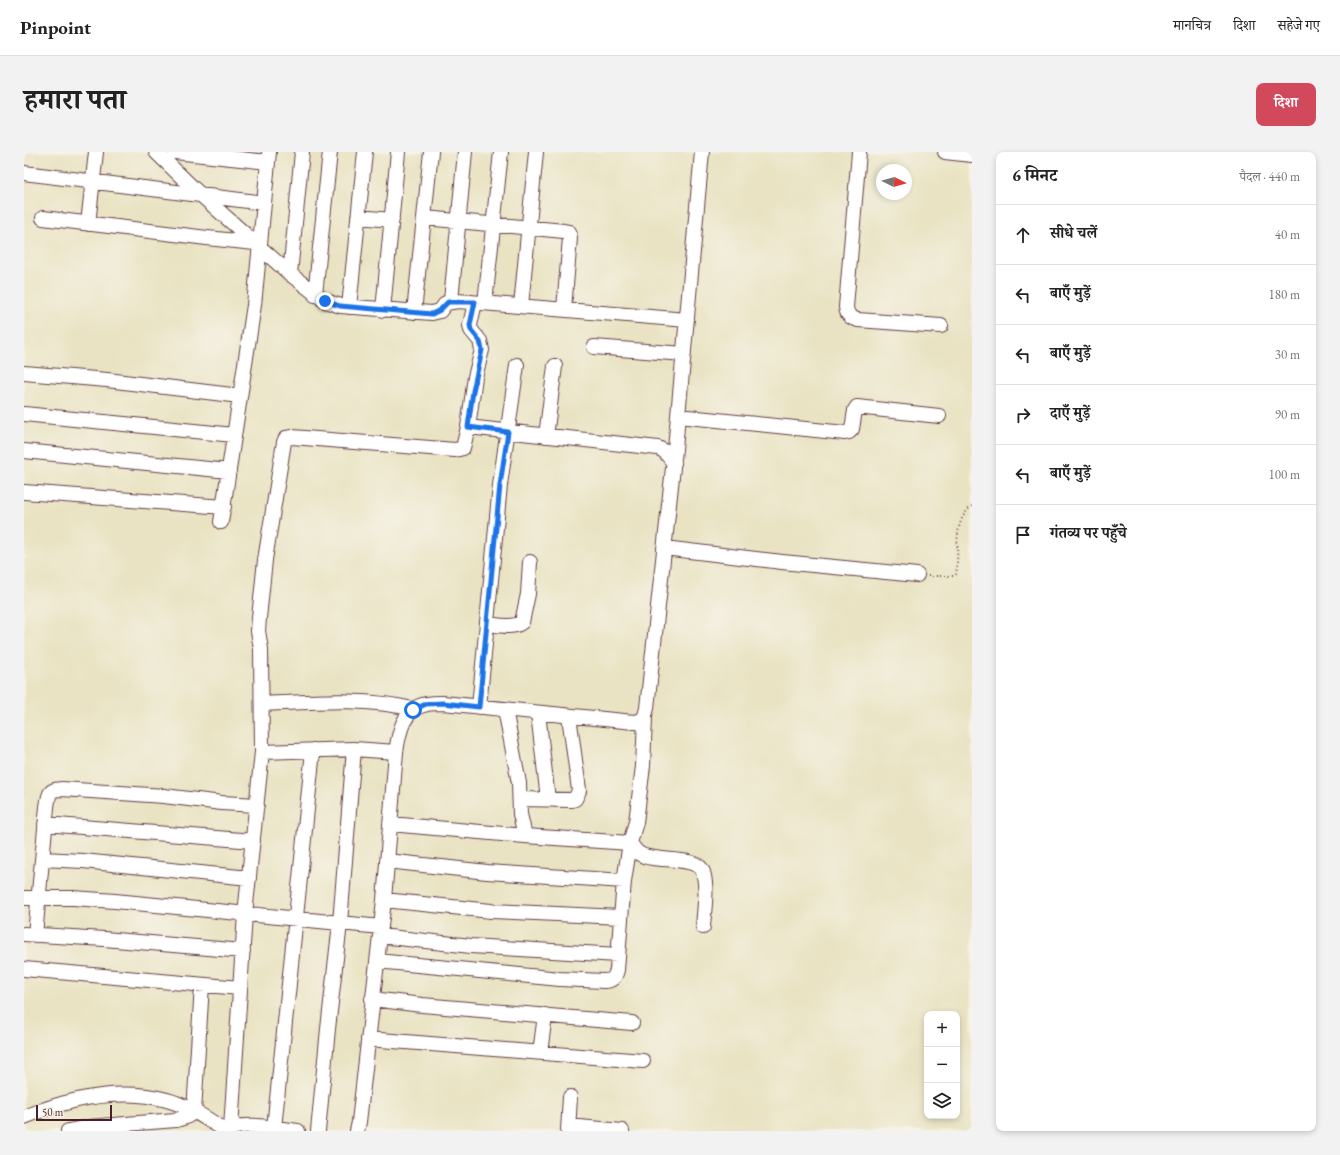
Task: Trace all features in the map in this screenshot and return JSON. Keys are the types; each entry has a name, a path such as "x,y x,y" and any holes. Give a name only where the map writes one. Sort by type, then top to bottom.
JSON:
{"street":[{"path":"88,224 96,152"},
{"path":"156,152 290,274 329,303 349,307 436,313 446,303 480,303 687,320"},
{"path":"175,152 269,157 264,203 257,245 254,305 221,522"},
{"path":"290,274 302,152"},
{"path":"315,294 330,152"},
{"path":"349,307 365,152"},
{"path":"383,310 398,152"},
{"path":"414,312 431,152"},
{"path":"451,302 465,152"},
{"path":"228,1130 245,914 262,752 261,649 258,631 259,618 265,560 284,442 286,438 305,438 459,450 463,448 465,444 473,391 482,350 480,341 471,330 470,325 480,303 493,225 501,152"},
{"path":"521,306 536,152"},
{"path":"377,961 560,979 610,981 616,975 624,881 630,843 634,832 637,814 643,766 645,718 674,463 702,152"},
{"path":"859,152 846,307 847,314 851,318 858,320 942,326"},
{"path":"945,152 972,155"},
{"path":"24,173 264,203"},
{"path":"358,217 392,220"},
{"path":"43,218 257,245"},
{"path":"425,218 564,231 570,234 564,309"},
{"path":"594,347 684,354"},
{"path":"479,707 500,485 517,365"},
{"path":"546,436 555,366"},
{"path":"24,373 107,380 240,396"},
{"path":"678,416 804,427 844,433 849,432 852,429 855,410 857,407 939,416"},
{"path":"24,414 234,435"},
{"path":"468,427 658,448 664,451 674,463"},
{"path":"24,451 229,472"},
{"path":"24,492 224,507"},
{"path":"664,548 782,562 917,575"},
{"path":"488,624 514,626 519,625 522,622 528,594 530,562"},
{"path":"262,704 344,701 393,704 413,710"},
{"path":"357,1131 384,900 398,733 404,720 413,710 426,704 443,703 634,722 640,722 645,718"},
{"path":"505,710 519,783 520,814 526,836"},
{"path":"538,713 548,799"},
{"path":"520,799 572,800 577,796 578,782 569,716"},
{"path":"262,752 354,749 396,752"},
{"path":"318,1131 340,923 354,749"},
{"path":"274,1128 313,750"},
{"path":"243,951 30,934 31,898 42,859 49,796 51,791 55,789 164,796 222,803 257,805"},
{"path":"45,824 253,841"},
{"path":"390,824 526,836 630,843 642,855 695,864 702,870 705,880 703,927"},
{"path":"42,859 91,862 249,878"},
{"path":"387,861 486,872 624,881"},
{"path":"31,898 73,898 115,901 340,923 380,932 471,946 618,956"},
{"path":"384,900 491,911 621,917"},
{"path":"24,969 240,988"},
{"path":"194,1112 202,985"},
{"path":"372,1000 632,1023"},
{"path":"540,1053 545,1015"},
{"path":"368,1039 643,1062"},
{"path":"24,1117 65,1103 119,1095 168,1100 228,1130 258,1126 298,1131"},
{"path":"570,1097 568,1128 622,1131"},
{"path":"68,1131 88,1127 176,1120 186,1117 194,1112"}],"path":[{"path":"917,575 948,577 956,574 959,526 967,511 972,506"}],"route":[{"path":"325,301 340,306 432,314 440,310 448,302 475,302 470,325 471,330 482,345 482,356 475,377 468,427 508,432 500,485 479,707 443,703 426,704 413,710"}]}
